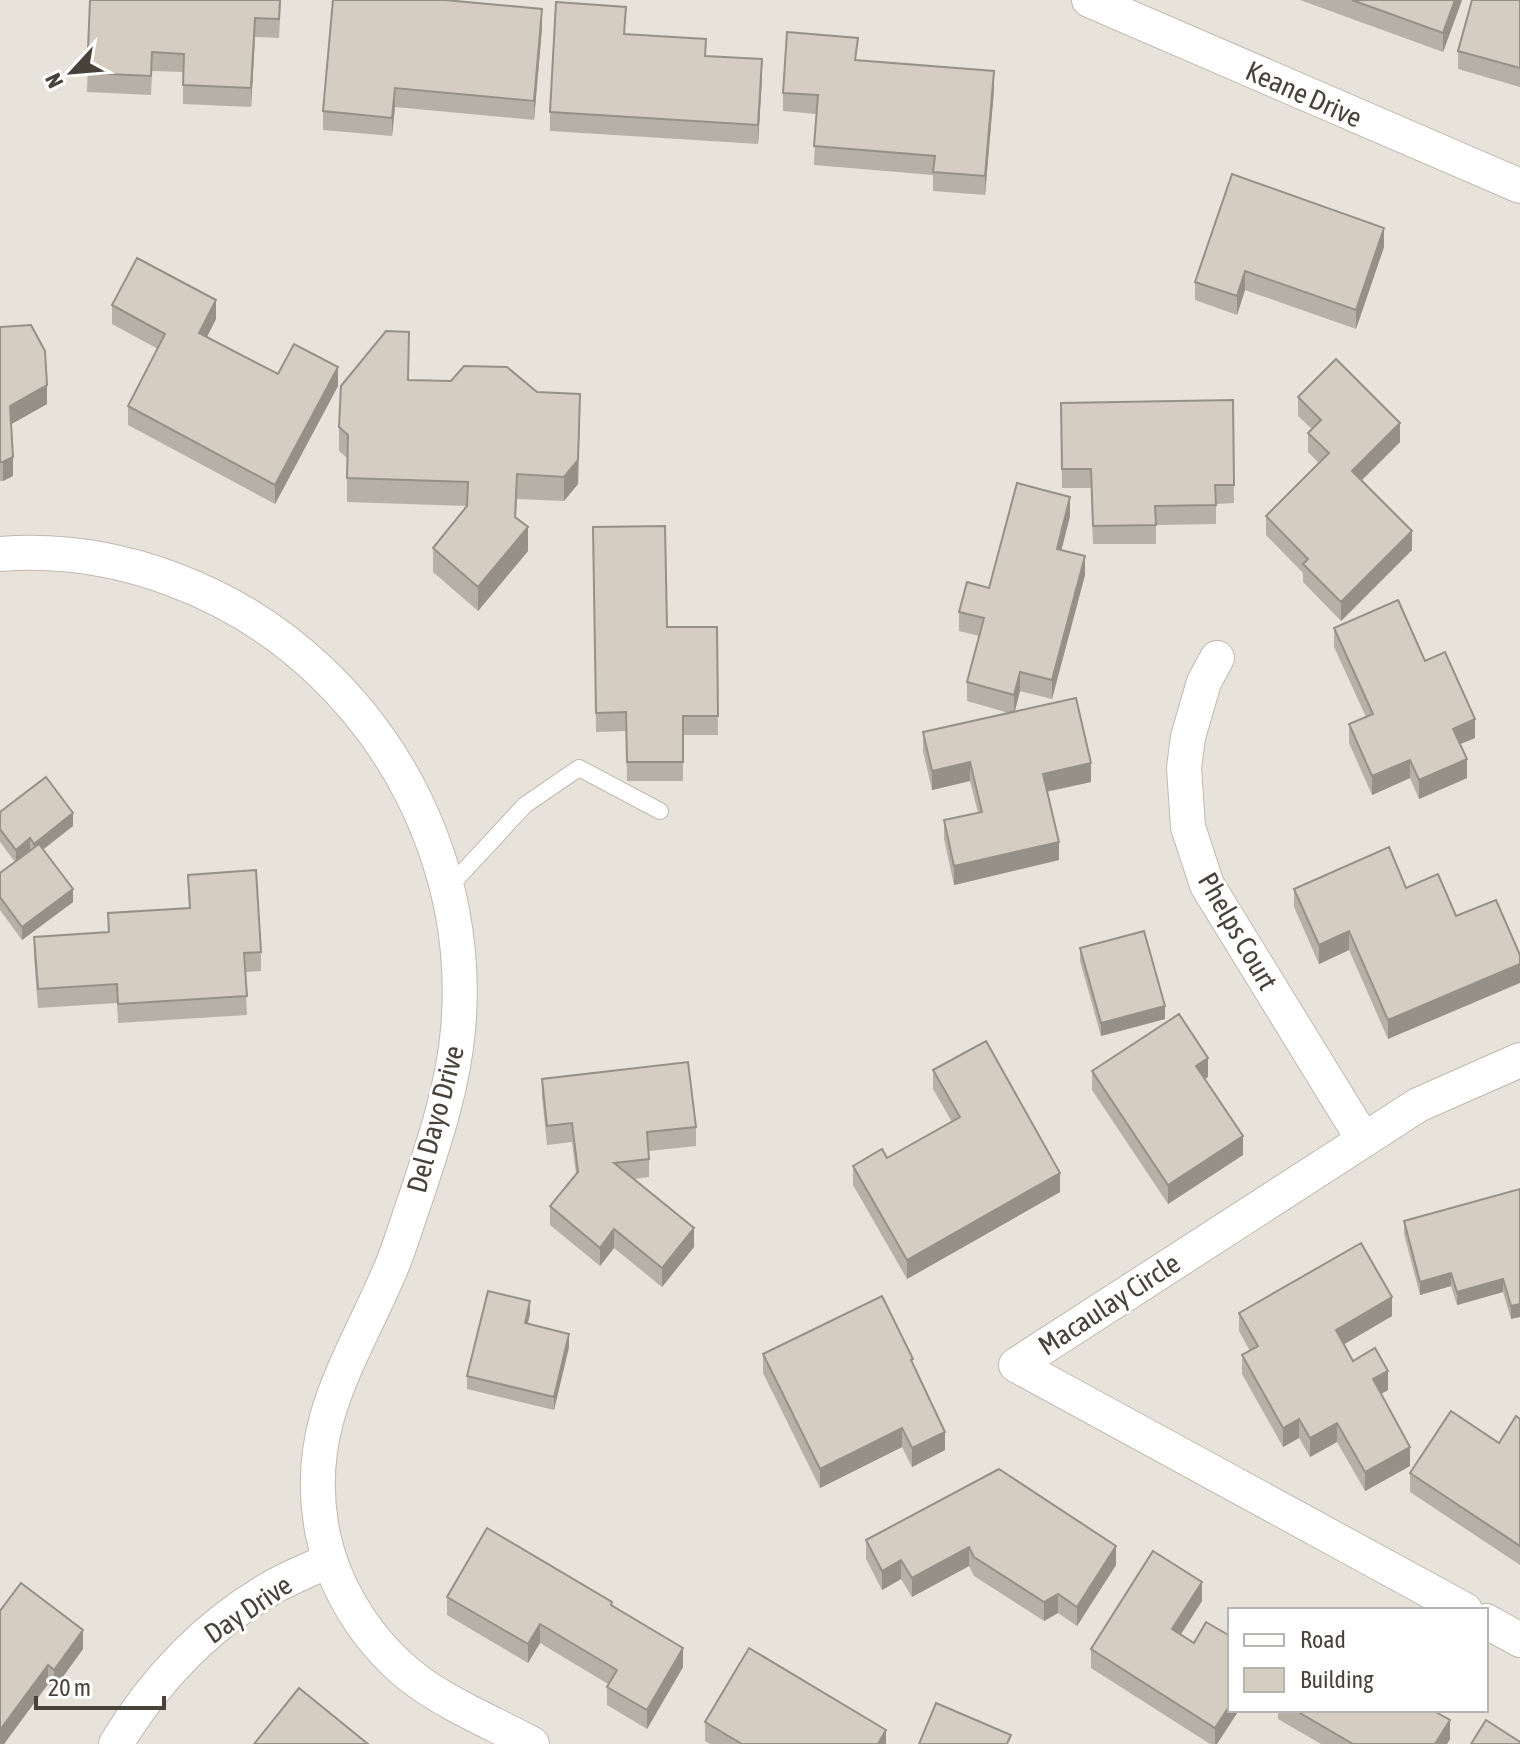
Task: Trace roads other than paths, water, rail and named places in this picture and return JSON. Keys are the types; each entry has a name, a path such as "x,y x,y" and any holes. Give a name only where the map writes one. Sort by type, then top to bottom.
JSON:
{"street":[{"name":"Keane Drive","path":"1089,0 1520,186"},
{"name":"Del Dayo Drive","path":"0,554 80,556 140,568 197,588 251,616 301,652 345,694 383,741 414,794 437,850 453,909 460,970 458,1030 433,1148 390,1271 328,1409 321,1438 317,1483 322,1529 344,1594 358,1619 398,1665 422,1684 532,1744"},
{"name":"Phelps Court","path":"1217,658 1204,682 1188,737 1184,782 1188,827 1207,885 1363,1139"},
{"name":"Macaulay Circle","path":"1461,1608 1016,1365 1418,1105 1520,1060"},
{"name":"Day Drive","path":"116,1744 135,1711 175,1663 221,1622 273,1587 330,1560"},
{"path":"1488,1622 1520,1640"}],"lane":[{"path":"447,889 525,805 579,768 660,811"}]}
